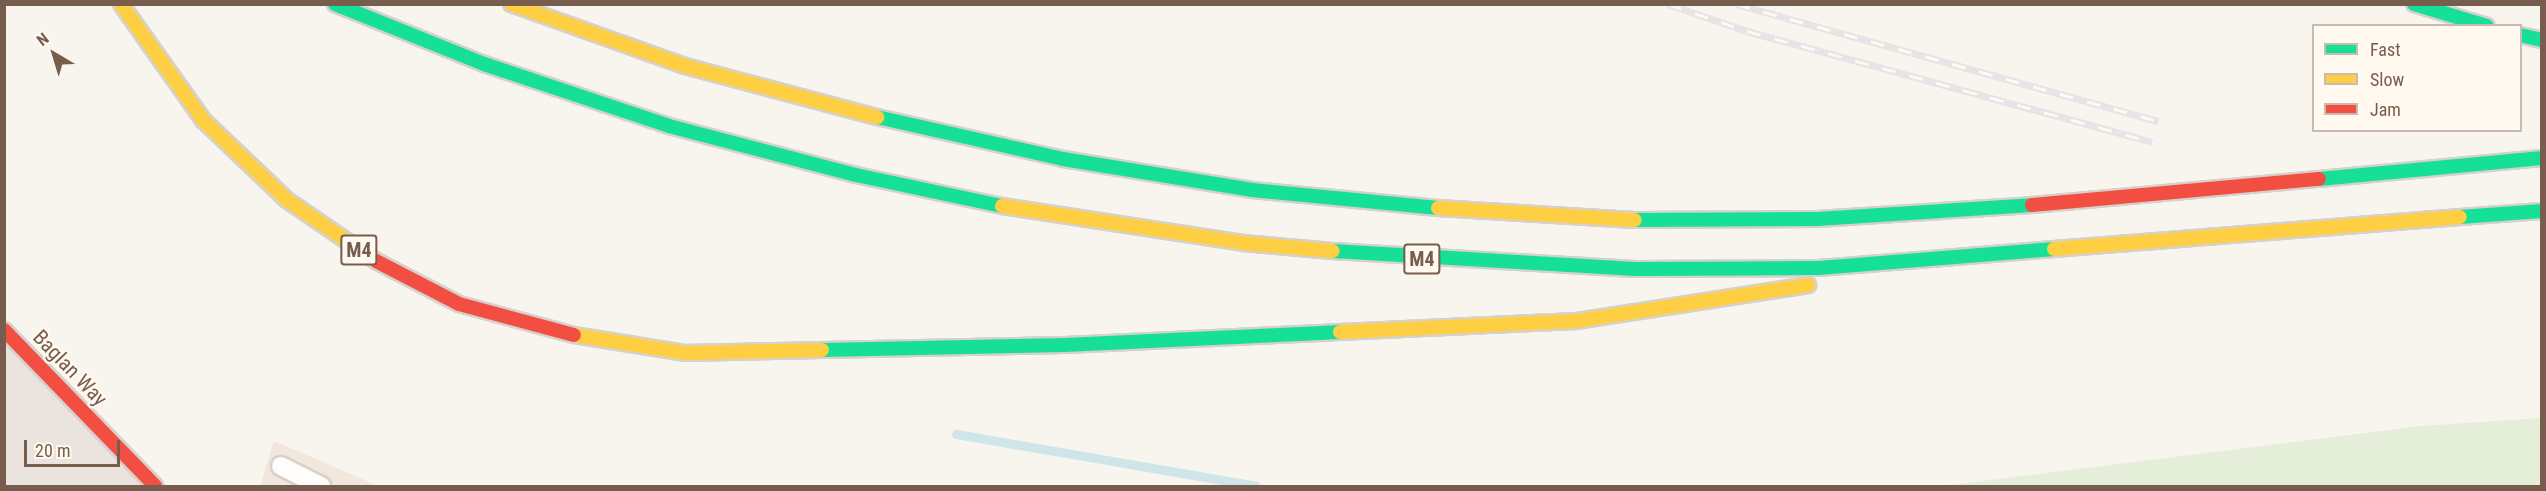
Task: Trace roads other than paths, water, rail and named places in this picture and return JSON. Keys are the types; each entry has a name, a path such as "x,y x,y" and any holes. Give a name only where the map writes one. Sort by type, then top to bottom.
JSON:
{"main road":[{"name":"M4","path":"121,4 203,120 287,200 370,258 459,304 561,333 685,353 1065,345 1576,321 1996,255"},
{"name":"M4","path":"335,4 484,64 669,126 856,175 1047,215 1313,249 1419,259 1635,269 1819,268 2541,211"},
{"path":"511,4 686,66 870,115 1063,159 1252,190 1426,207 1638,220 1817,219 1993,209 2541,158"},
{"path":"2414,4 2480,24"},
{"path":"2522,35 2541,40"},
{"name":"Baglan Way","path":"4,330 155,486"}],"lane":[{"path":"281,466 321,486"}],"waterway":[{"path":"956,434 1256,486"}],"railway":[{"path":"1668,4 1747,31 2152,142"},
{"path":"1736,4 2158,121"}]}
